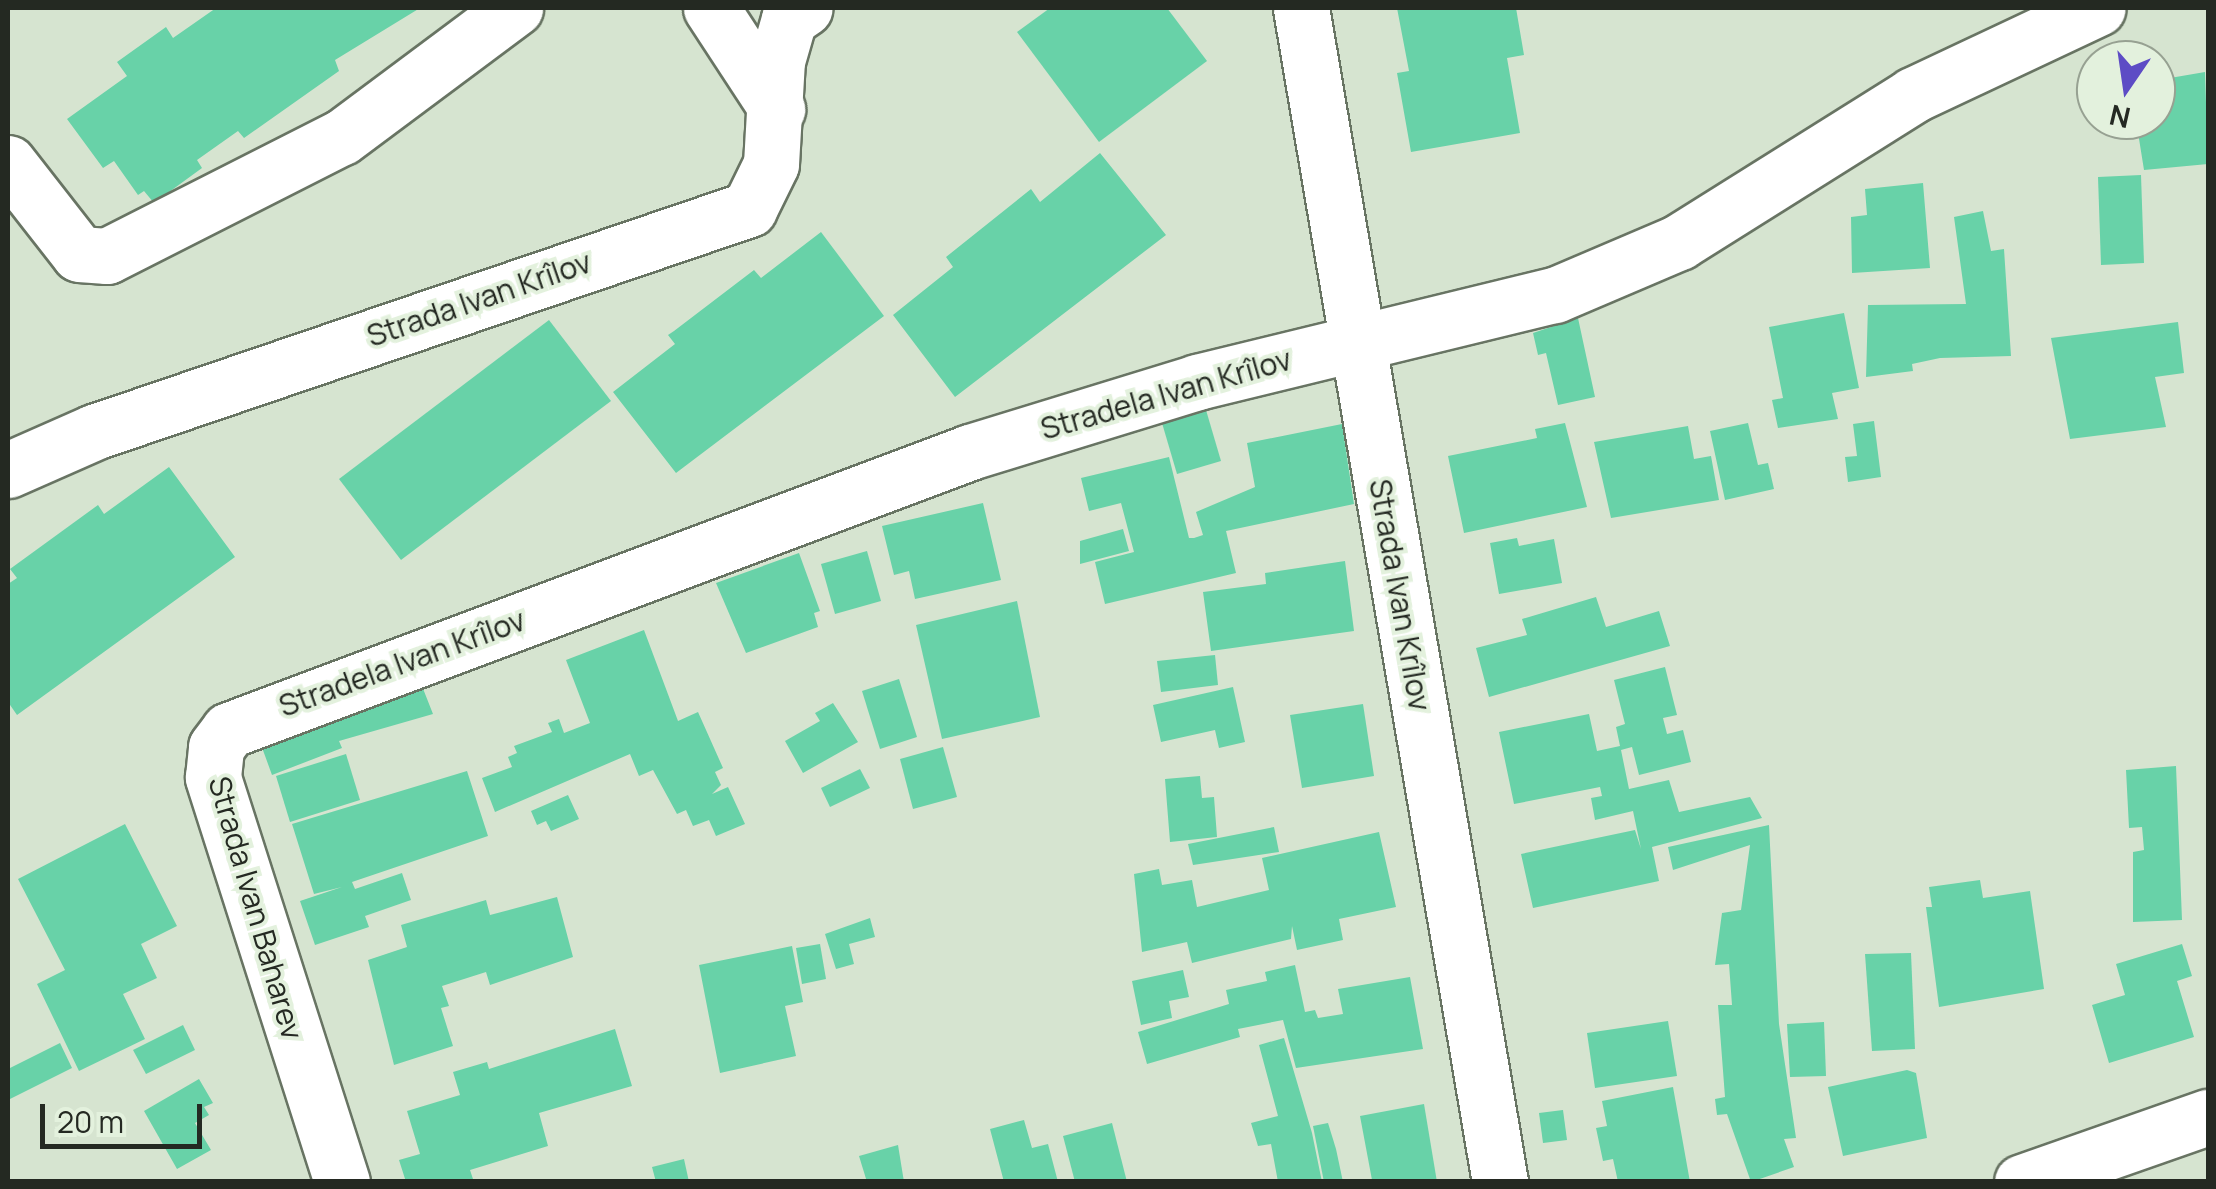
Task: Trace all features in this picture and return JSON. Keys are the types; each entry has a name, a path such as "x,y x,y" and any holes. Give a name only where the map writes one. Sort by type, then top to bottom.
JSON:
{"street":[{"path":"8,163 80,254 107,256 342,137 515,8"},
{"path":"711,8 777,109"},
{"name":"Strada Ivan Krîlov","path":"8,470 112,426 749,209 763,191 777,109 777,61 789,19 805,8"},
{"name":"Strada Ivan Krîlov","path":"1301,8 1500,1182"},
{"name":"Stradela Ivan Krîlov","path":"216,747 229,730 264,714 970,452 1356,340 1555,294 1679,242 1913,95 2098,8"},
{"name":"Strada Ivan Baharev","path":"216,747 213,777 342,1182"},
{"path":"2022,1182 2208,1116"}],"building":[{"path":"216,8 420,8 335,60 339,71 244,138 238,131 197,160 202,168 154,203 144,191 138,195 114,161 103,168 67,119 127,76 117,62 166,27 173,38"},
{"path":"1050,8 1167,8 1207,61 1099,142 1017,32"},
{"path":"1397,8 1516,8 1524,55 1507,58 1520,133 1411,152 1397,73 1409,71"},
{"path":"2205,72 2208,164 2144,170 2139,140 2176,140 2176,77"},
{"path":"1100,153 1166,235 955,397 893,315 953,267 946,257 1031,189 1040,202"},
{"path":"2141,175 2144,263 2101,265 2098,177"},
{"path":"1923,183 1930,268 1852,273 1851,217 1867,215 1865,189"},
{"path":"1983,211 1991,251 2004,249 2011,356 1940,358 1912,364 1913,371 1866,377 1868,305 1966,304 1954,217"},
{"path":"821,232 884,316 676,473 613,392 675,344 668,335 754,270 761,278"},
{"path":"1844,313 1859,388 1832,393 1838,419 1778,428 1772,400 1783,398 1769,327"},
{"path":"1578,318 1595,397 1558,405 1546,353 1538,355 1533,333"},
{"path":"549,320 611,401 401,560 339,479"},
{"path":"2178,322 2184,373 2155,377 2166,427 2070,439 2051,338"},
{"path":"1206,410 1221,461 1177,474 1162,423"},
{"path":"1874,421 1881,477 1848,482 1845,457 1857,456 1853,424"},
{"path":"1565,423 1587,507 1464,533 1448,456 1537,438 1535,429"},
{"path":"1748,423 1758,465 1768,463 1774,489 1725,500 1710,431"},
{"path":"1342,424 1354,504 1226,531 1236,573 1105,604 1095,562 1134,552 1121,503 1089,511 1081,478 1169,457 1189,538 1194,538 1203,535 1196,512 1255,487 1247,443"},
{"path":"1688,426 1694,459 1711,456 1719,500 1611,518 1594,442"},
{"path":"169,467 235,557 17,715 8,702 8,584 17,578 10,569 98,505 104,514"},
{"path":"983,503 1001,580 915,599 909,571 894,575 882,526"},
{"path":"1123,529 1129,551 1080,564 1080,541"},
{"path":"1517,538 1519,546 1554,539 1562,583 1499,594 1490,543"},
{"path":"867,551 881,601 835,614 821,564"},
{"path":"799,553 820,611 814,613 818,627 746,653 716,583"},
{"path":"1345,561 1354,631 1211,651 1203,592 1266,584 1265,573"},
{"path":"1596,597 1606,627 1659,611 1670,646 1489,697 1476,648 1527,635 1522,619"},
{"path":"1017,601 1040,717 942,739 916,625"},
{"path":"644,630 678,721 698,712 723,768 715,772 721,785 712,794 728,787 745,824 716,836 709,820 693,826 686,810 677,814 653,770 639,776 630,754 495,812 482,778 512,767 508,757 517,753 514,746 552,732 548,723 559,719 564,733 590,723 566,660"},
{"path":"1215,655 1218,685 1161,692 1157,661"},
{"path":"1665,667 1677,715 1663,718 1667,734 1683,730 1691,762 1639,775 1632,747 1621,750 1629,789 1669,780 1679,812 1750,797 1762,818 1652,847 1659,881 1533,908 1521,854 1635,830 1641,849 1633,811 1595,820 1591,798 1602,796 1600,787 1514,804 1499,732 1589,714 1597,751 1620,746 1616,727 1625,724 1614,680"},
{"path":"899,679 917,737 880,749 862,691"},
{"path":"420,681 433,714 339,741 342,748 272,775 260,742"},
{"path":"1233,687 1245,742 1219,748 1215,730 1161,742 1153,705"},
{"path":"833,703 858,742 803,773 785,741 820,721 815,713"},
{"path":"1363,704 1374,776 1302,788 1290,715"},
{"path":"943,747 957,797 913,809 900,759"},
{"path":"346,754 360,800 290,822 276,776"},
{"path":"2176,766 2182,920 2133,922 2133,852 2144,850 2142,827 2129,828 2126,770"},
{"path":"860,769 870,788 830,807 821,788"},
{"path":"467,771 488,836 352,882 355,889 402,873 411,900 365,916 369,927 315,945 300,901 342,887 314,894 292,824"},
{"path":"1200,776 1202,798 1214,797 1217,837 1170,842 1165,779"},
{"path":"568,795 579,819 551,831 546,821 537,825 531,811"},
{"path":"125,824 177,926 141,944 157,978 123,994 145,1039 79,1071 37,984 65,970 18,879"},
{"path":"1769,825 1779,1024 1796,1138 1784,1139 1794,1167 1751,1182 1727,1114 1717,1115 1715,1099 1725,1097 1718,1005 1732,1005 1729,964 1715,965 1722,913 1741,910 1750,845 1673,870 1668,847"},
{"path":"1274,827 1279,852 1193,865 1188,844"},
{"path":"1379,832 1396,907 1339,919 1343,940 1297,950 1292,926 1291,939 1192,963 1187,942 1142,952 1134,874 1159,869 1162,885 1192,880 1197,907 1269,890 1262,858"},
{"path":"1980,880 1983,898 2030,891 2044,989 1939,1007 1926,907 1932,907 1929,887"},
{"path":"557,897 573,957 490,985 486,972 442,986 449,1006 441,1008 453,1046 394,1065 368,960 407,947 401,925 486,900 490,915"},
{"path":"870,918 875,937 849,944 854,964 836,969 825,934"},
{"path":"820,944 826,979 802,984 796,948"},
{"path":"2182,944 2192,976 2177,981 2194,1037 2109,1063 2092,1005 2125,995 2116,964"},
{"path":"792,946 803,1002 785,1006 796,1056 720,1073 699,965"},
{"path":"1911,953 1915,1049 1872,1051 1865,954"},
{"path":"1295,965 1305,1012 1315,1010 1318,1018 1343,1014 1338,989 1410,977 1423,1049 1296,1068 1283,1020 1238,1029 1240,1037 1147,1064 1138,1032 1229,1004 1226,990 1267,981 1265,972"},
{"path":"1183,970 1189,997 1169,1001 1172,1018 1141,1025 1132,981"},
{"path":"1668,1021 1677,1076 1595,1088 1587,1033"},
{"path":"1824,1022 1826,1076 1790,1077 1787,1024"},
{"path":"183,1025 195,1050 146,1074 133,1050"},
{"path":"615,1029 632,1086 539,1113 548,1146 470,1170 474,1182 406,1182 399,1160 420,1154 407,1111 460,1095 453,1072 487,1062 489,1069"},
{"path":"1284,1038 1322,1182 1278,1182 1271,1144 1258,1146 1251,1123 1278,1116 1259,1045"},
{"path":"60,1043 72,1068 8,1100 8,1069"},
{"path":"1907,1070 1916,1073 1927,1138 1843,1156 1828,1087"},
{"path":"199,1079 213,1103 204,1107 209,1115 195,1123 211,1150 177,1169 144,1111"},
{"path":"1673,1087 1690,1182 1618,1182 1613,1159 1603,1161 1596,1128 1607,1126 1602,1101"},
{"path":"1424,1104 1437,1182 1372,1180 1360,1116"},
{"path":"1563,1110 1567,1140 1543,1143 1539,1113"},
{"path":"1024,1120 1032,1148 1048,1144 1058,1182 1004,1182 990,1129"},
{"path":"1112,1123 1127,1182 1075,1182 1063,1136"},
{"path":"1328,1123 1343,1182 1324,1182 1313,1126"},
{"path":"898,1145 904,1182 867,1182 859,1156"},
{"path":"684,1159 689,1182 656,1182 652,1167"}]}
